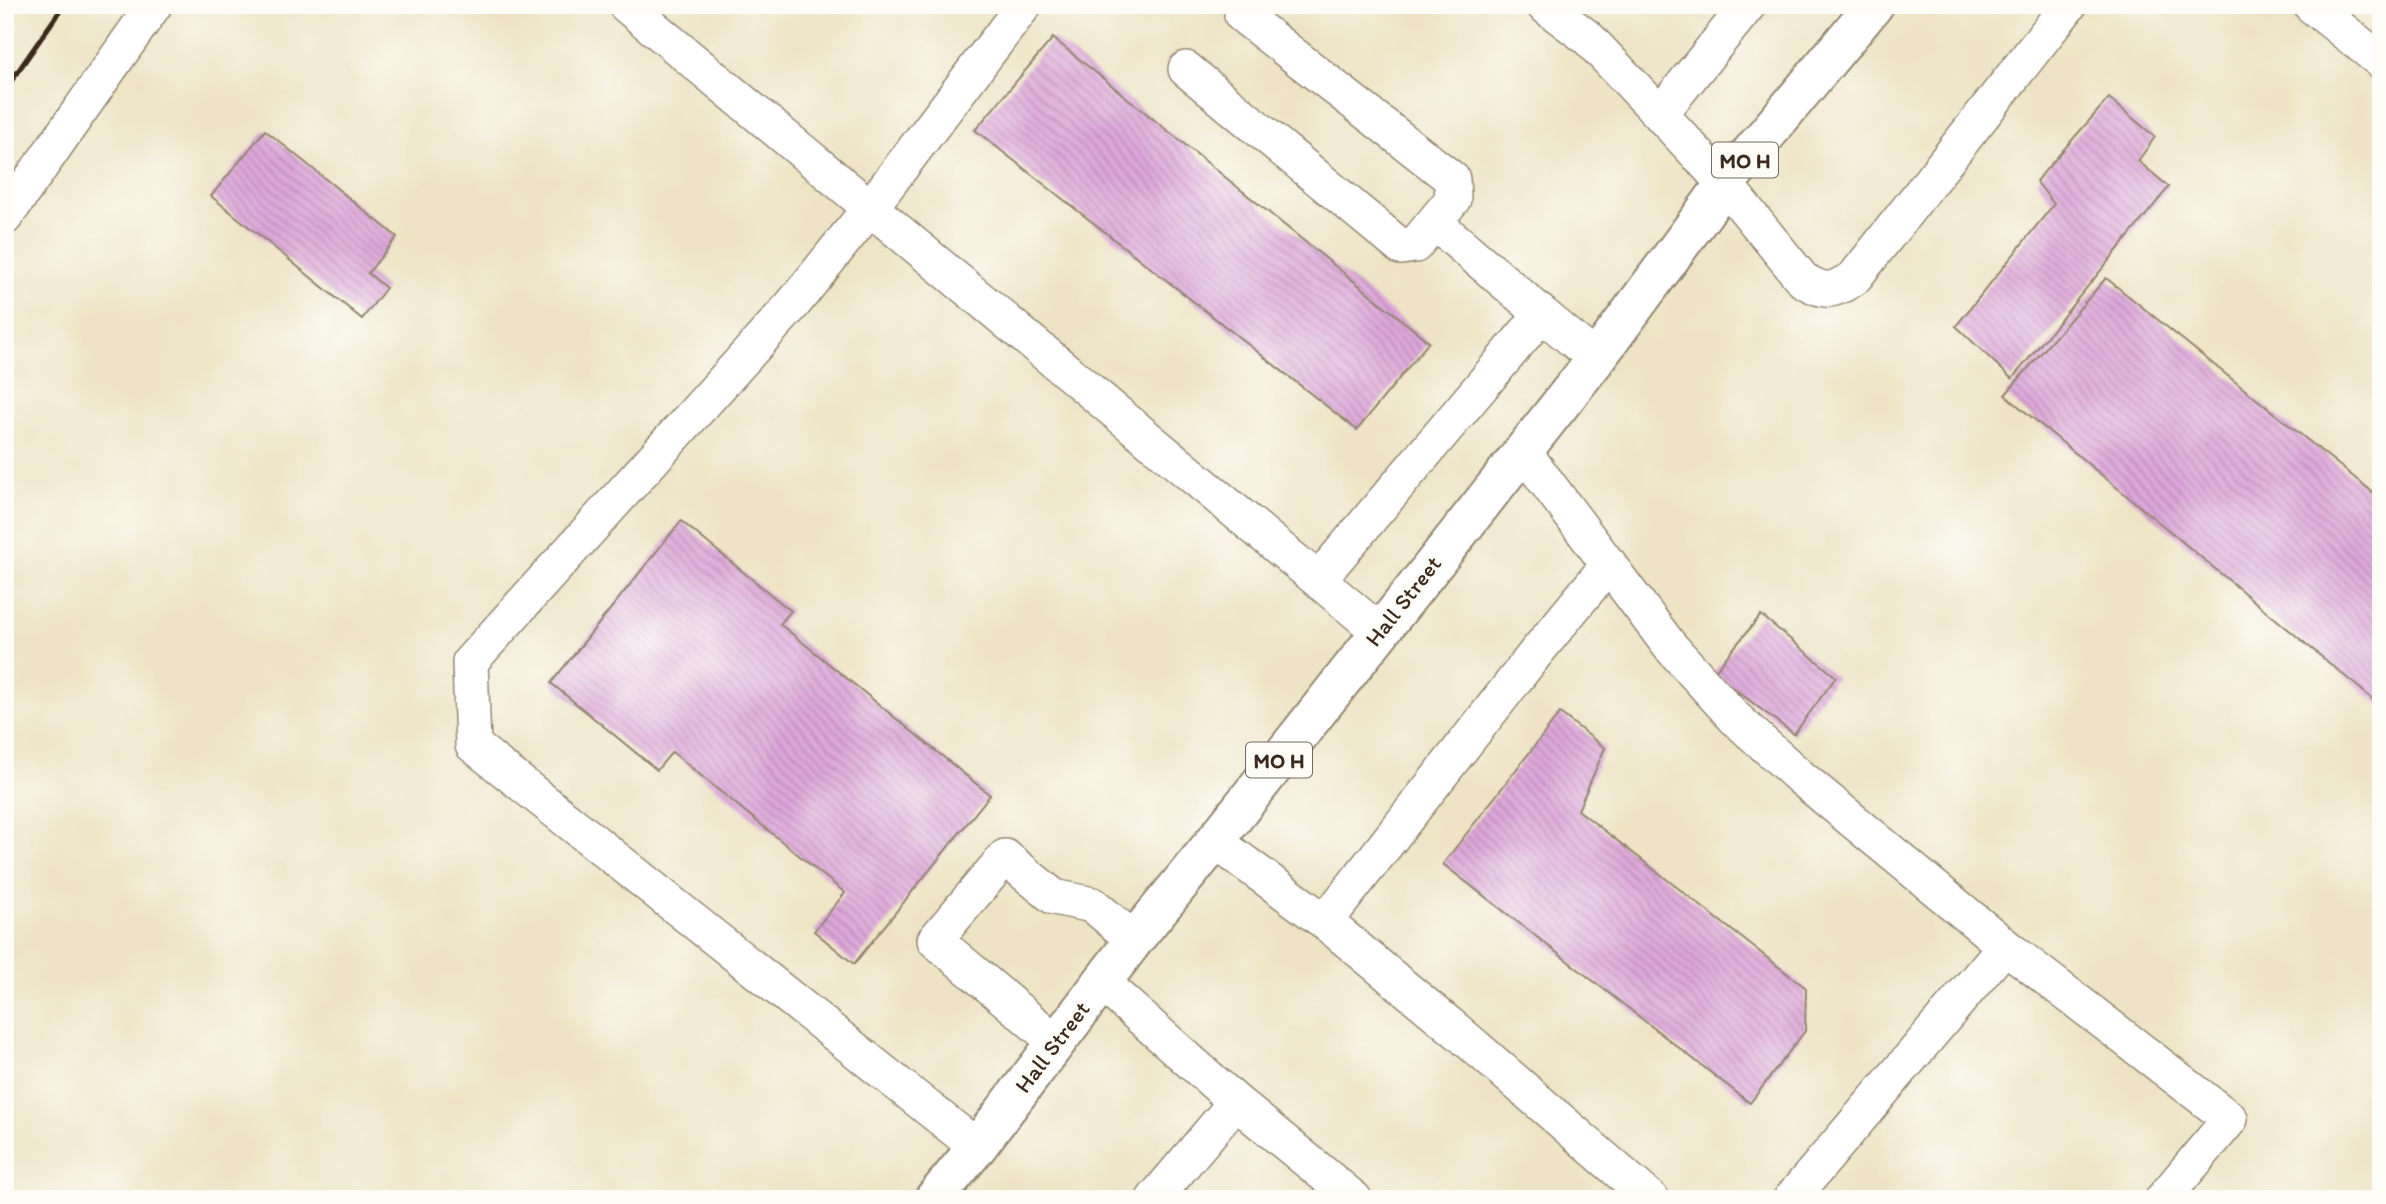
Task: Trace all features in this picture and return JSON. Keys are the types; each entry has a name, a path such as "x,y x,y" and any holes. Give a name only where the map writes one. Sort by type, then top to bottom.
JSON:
{"main road":[{"name":"Hall Street","path":"934,1199 1134,940 1216,841 1596,359 1725,184 1874,5"}],"lane":[{"path":"5,217 154,5"},
{"path":"626,5 1379,631"},
{"path":"976,1147 473,745 470,662 793,304 870,208 1024,5"},
{"path":"1544,5 1588,38 1725,184 1803,280 1820,290 1838,288 1854,278 2069,5"},
{"path":"1660,114 1748,5"},
{"path":"2311,5 2381,61"},
{"path":"1186,69 1401,247 1415,245 1453,199 1452,179 1242,15"},
{"path":"1434,222 1596,359"},
{"path":"1318,580 1542,314"},
{"path":"1523,451 1669,645 1735,718 1799,776 2005,946 2230,1119 2163,1199"},
{"path":"1325,922 1609,564"},
{"path":"1216,841 1325,922 1457,1031 1651,1199"},
{"path":"1056,1042 935,940 1004,857 1054,897 1093,905 1134,940"},
{"path":"1791,1199 2005,946"},
{"path":"1101,982 1236,1102 1354,1199"},
{"path":"1154,1199 1236,1102"}],"building":[{"path":"1053,38 1429,342 1357,430 975,130"},
{"path":"2109,98 2155,137 2138,161 2169,187 2012,379 1956,326 2054,204 2036,181"},
{"path":"265,130 397,237 368,273 386,288 362,319 211,196"},
{"path":"2106,278 2381,499 2381,706 2005,395"},
{"path":"681,521 791,611 780,624 990,795 854,964 814,931 845,893 672,752 657,770 551,683"},
{"path":"1761,615 1836,677 1794,734 1713,673"},
{"path":"1560,713 1605,748 1578,810 1806,988 1805,1031 1750,1103 1443,864"}],"railway":[{"path":"5,90 64,5"}]}
